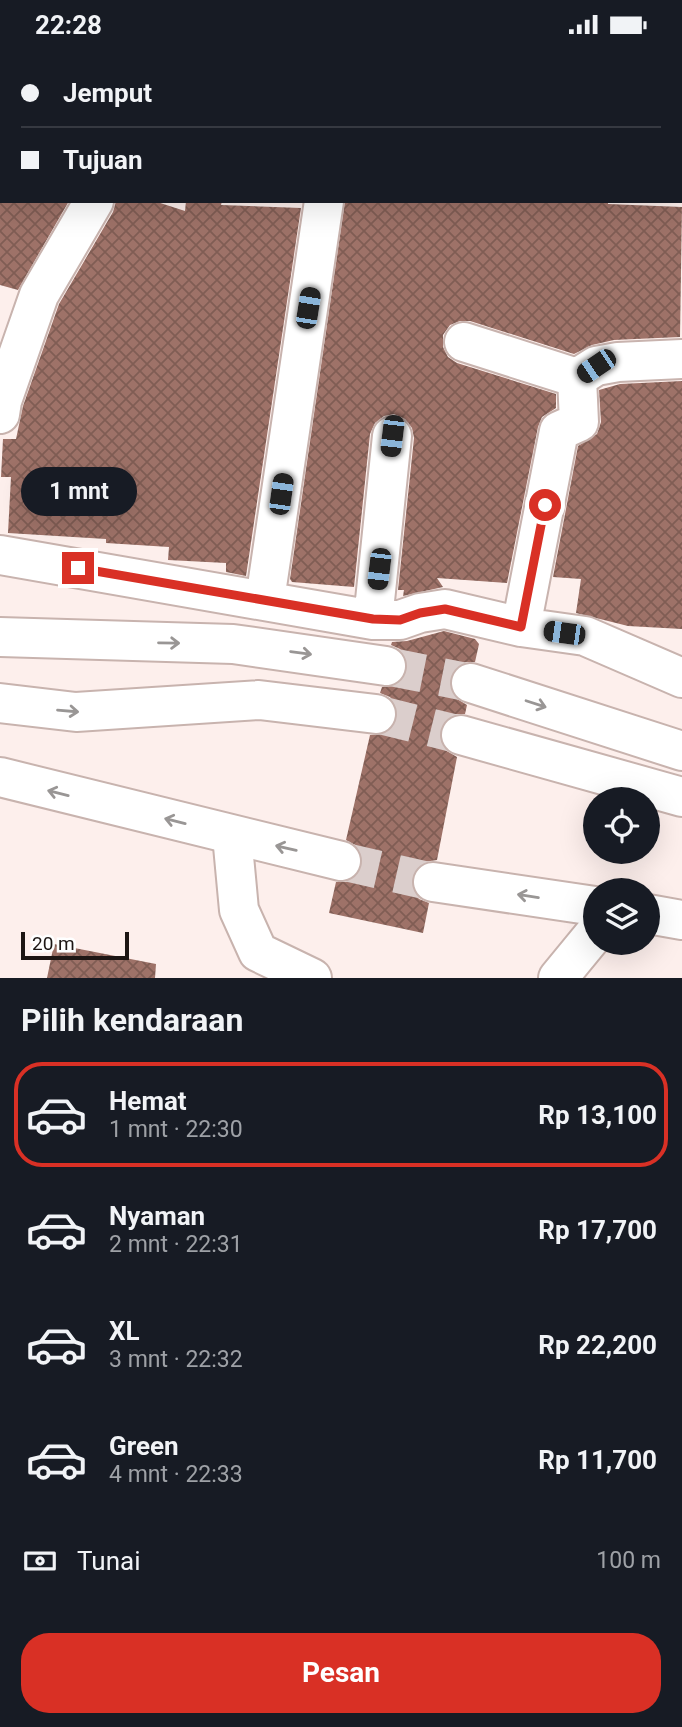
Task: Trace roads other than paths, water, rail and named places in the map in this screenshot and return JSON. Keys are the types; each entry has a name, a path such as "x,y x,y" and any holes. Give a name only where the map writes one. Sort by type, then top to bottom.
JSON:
{"main road":[{"path":"0,414 2,401 39,295 93,203"},
{"path":"265,600 324,203"},
{"path":"464,342 578,378"},
{"path":"578,378 596,366 618,362 682,359"},
{"path":"521,627 559,431 579,422 578,378"},
{"path":"373,619 392,436"},
{"path":"0,555 373,619 400,620 445,609 521,627 585,636 682,678"},
{"path":"0,637 233,644 386,666"},
{"path":"471,683 682,751"},
{"path":"0,703 76,712 259,700 376,714"},
{"path":"461,735 682,797"},
{"path":"0,778 341,861"},
{"path":"232,835 239,910 258,952 312,978"},
{"path":"433,882 583,904"},
{"path":"660,916 682,920"},
{"path":"558,978 583,948"}],"tunnel":[{"path":"386,666 471,683"},
{"path":"376,714 461,735"},
{"path":"341,861 433,882"}]}
